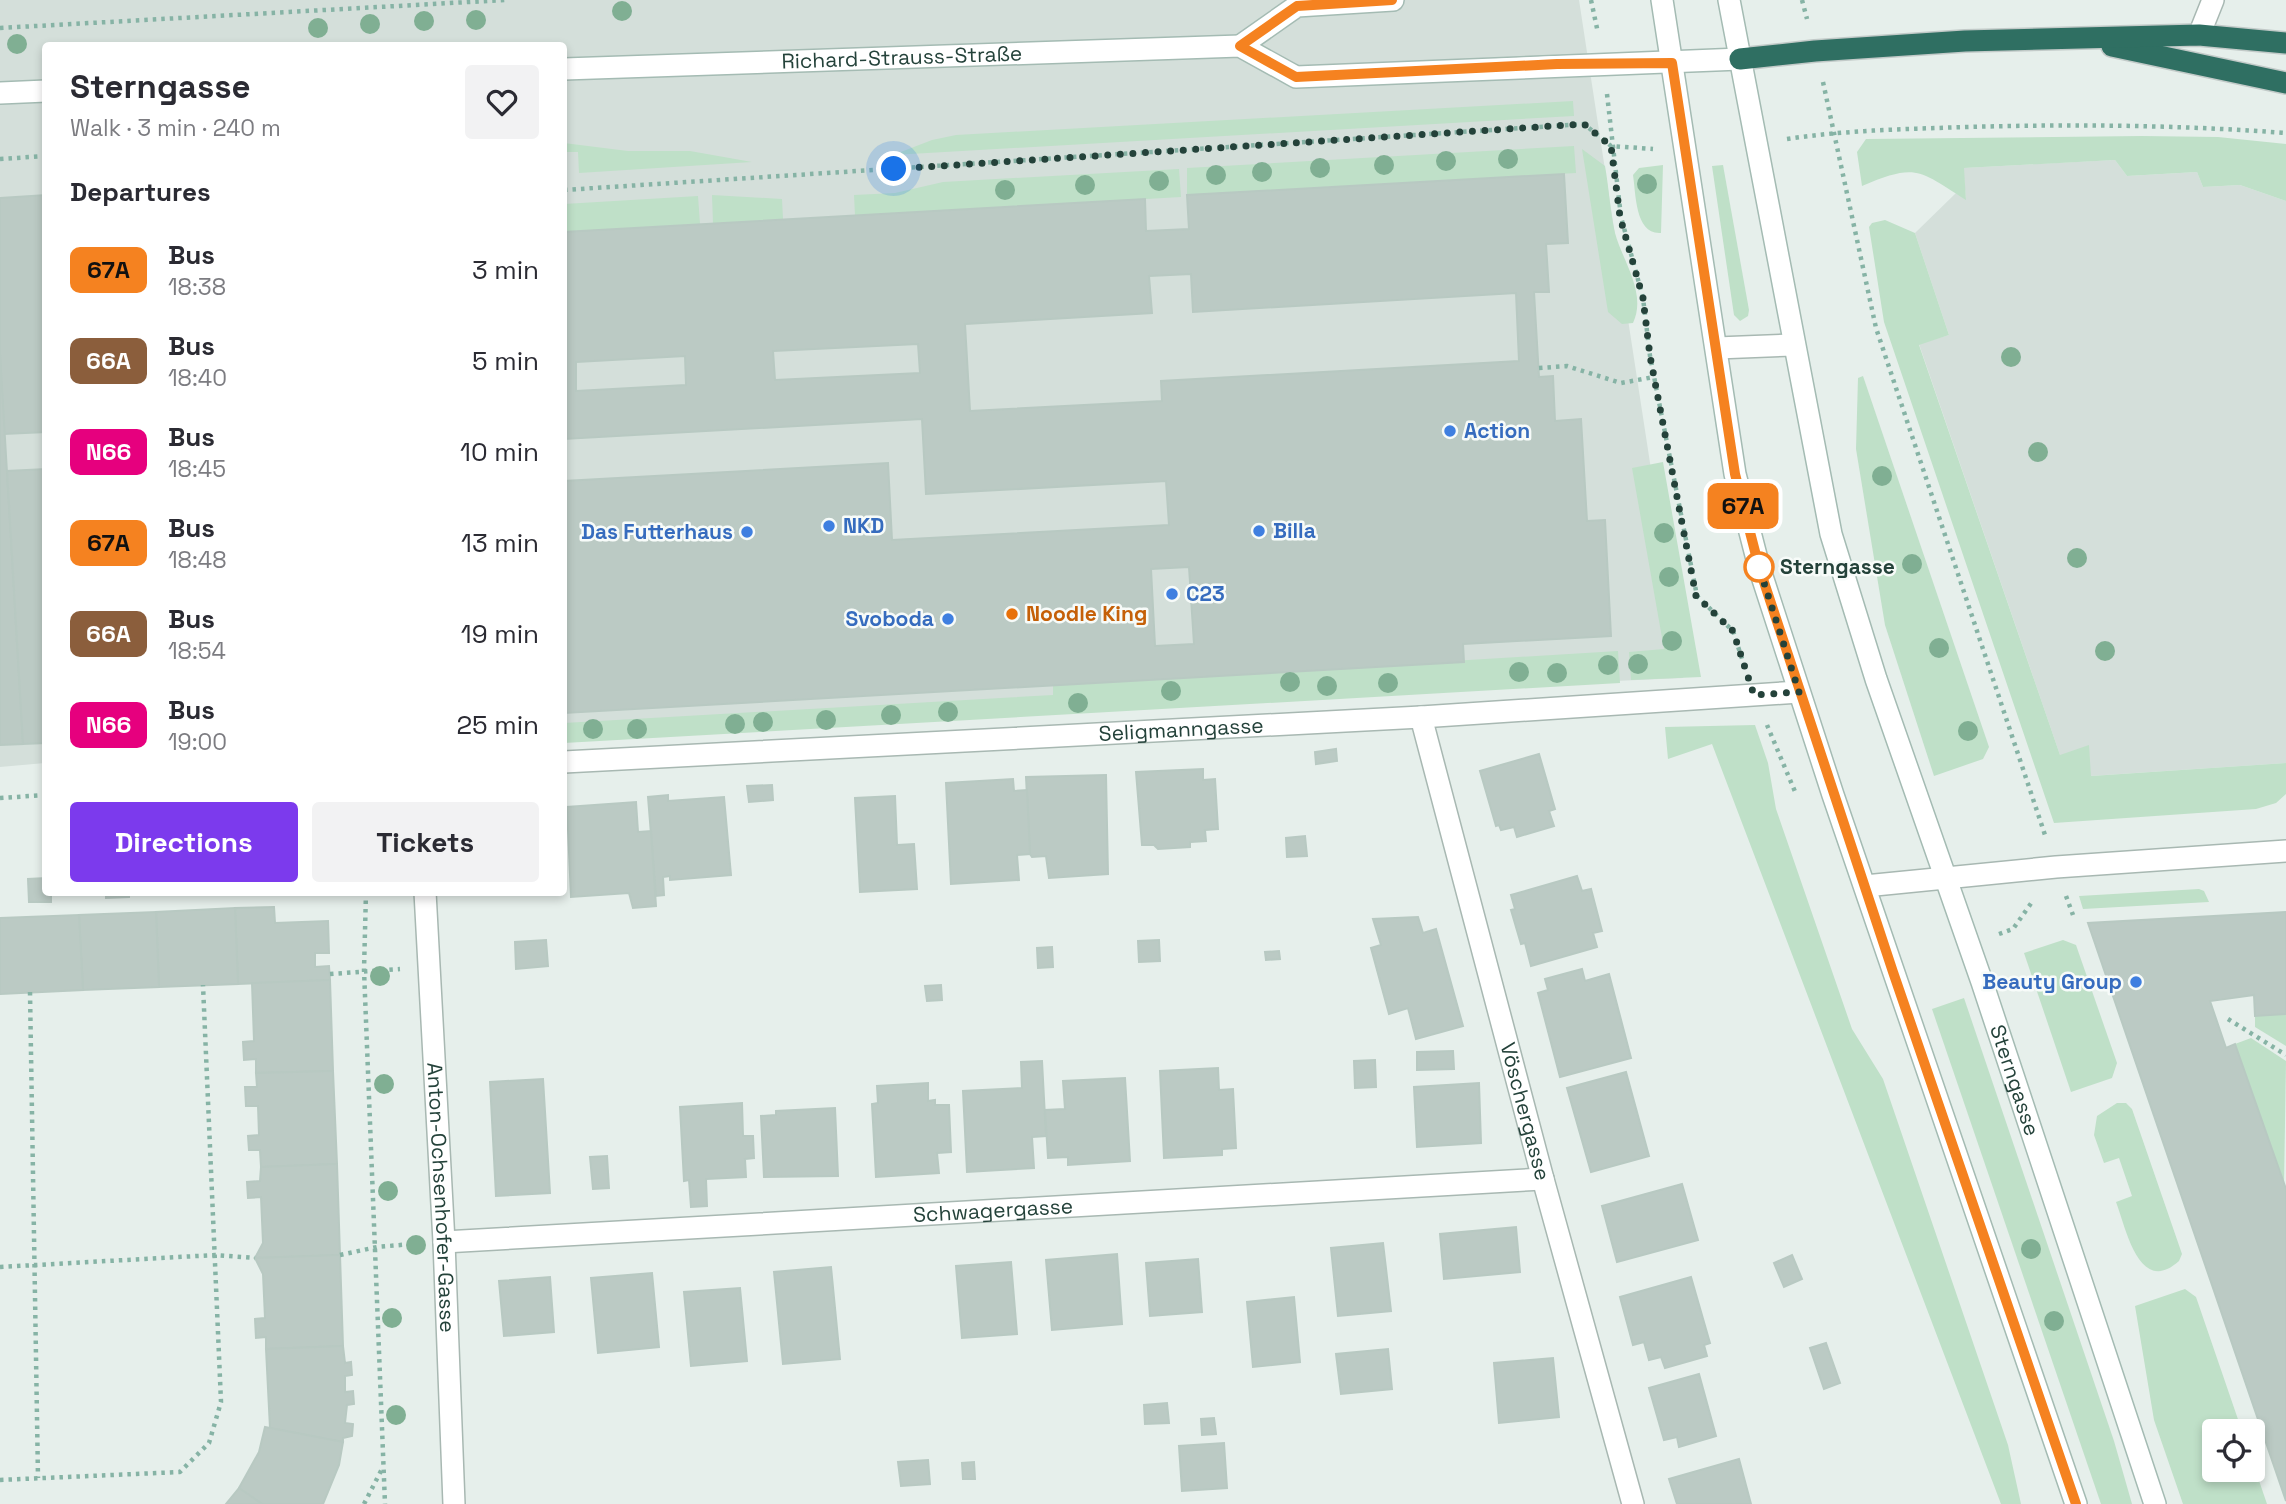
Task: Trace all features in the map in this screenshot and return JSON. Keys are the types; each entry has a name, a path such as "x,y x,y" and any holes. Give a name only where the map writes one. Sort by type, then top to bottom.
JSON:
{"highway":[{"path":"1740,60 1815,51 1965,41 2199,35 2286,43"},
{"path":"2083,40 2286,83"}],"main road":[{"path":"1393,0 1297,6 1240,46 1296,77 1557,64 1740,60"},
{"path":"1662,0 1735,474 1759,567 1799,692 2076,1504"},
{"name":"Sterngasse","path":"1729,0 1831,534 1876,679 1946,878 2155,1504"},
{"path":"2199,35 2213,0"},
{"name":"Richard-Strauss-Straße","path":"567,69 1240,46"},
{"path":"0,93 42,91"},
{"path":"1717,348 1793,345"},
{"name":"Seligmanngasse","path":"567,762 1421,716 1799,692"},
{"name":"Vöschergasse","path":"1421,716 1543,1180 1633,1504"},
{"path":"1865,886 2286,851"},
{"name":"Anton-Ochsenhofer-Gasse","path":"425,896 444,1242 454,1504"},
{"name":"Schwagergasse","path":"444,1242 1543,1180"}],"path":[{"path":"0,28 505,0"},
{"path":"567,190 1584,124 1611,146 1620,217 1643,298 1654,377 1696,596 1733,631 1754,695"},
{"path":"2043,827 1876,328 1849,214 1835,131 2175,125 2286,133"},
{"path":"0,159 42,156"},
{"path":"1539,368 1567,366 1621,383 1654,377"},
{"path":"0,798 42,795"},
{"path":"366,896 364,970 377,1247 385,1504"},
{"path":"330,974 428,968"},
{"path":"0,1480 180,1472 209,1443 221,1402 203,985"},
{"path":"30,992 38,1478"},
{"path":"2228,1018 2286,1055"},
{"path":"340,1255 377,1247 444,1242"},
{"path":"0,1267 215,1255 255,1258"},
{"path":"364,1504 384,1466"}],"shaded area":[{"path":"0,0 1579,0 1683,678 567,727 567,42 42,42 42,763 0,767"},
{"path":"2115,160 2127,176 2197,172 2203,187 2240,185 2286,201 2286,763 2090,776 2060,755 1919,344 1949,335 1915,233 1956,193 1966,199 1963,168"}],"green space":[{"path":"1573,101 1574,116 893,155 932,140 956,135"},
{"path":"2218,137 2286,144 2286,201 2240,185 2203,187 2197,172 2127,176 2115,160 1964,168 1966,200 1927,176 1917,173 1895,174 1862,186 1857,152 1866,139"},
{"path":"567,143 628,151 690,151 752,162 579,173 578,152 567,152"},
{"path":"1574,146 1576,173 1187,195 1187,168"},
{"path":"1582,149 1605,166 1615,233 1636,289 1637,312 1633,323 1622,324 1608,312"},
{"path":"1663,165 1661,233 1652,232 1642,221 1636,202 1633,175 1639,168"},
{"path":"1723,165 1749,310 1748,316 1740,321 1734,315 1712,166"},
{"path":"1179,169 1181,197 855,216 854,195 895,193 943,182"},
{"path":"712,195 782,199 783,219 713,224"},
{"path":"698,196 700,224 567,232 567,204"},
{"path":"1885,220 1915,233 1949,335 1919,345 2060,755 2089,745 2091,776 2286,763 2286,794 2276,803 2256,809 2054,823 1884,322 1869,227 1872,223"},
{"path":"1863,376 1989,747 1983,759 1934,776 1885,625 1856,449 1858,378"},
{"path":"1663,462 1701,677 1631,680 1629,652 1664,649 1632,468"},
{"path":"1618,651 1620,683 567,743 567,723 1053,695 1053,685"},
{"path":"1755,725 1768,763 1776,809 1852,1029 1883,1079 2008,1445 2021,1504 2001,1504 1712,744 1668,759 1665,727"},
{"path":"2199,889 2204,891 2209,902 2083,909 2079,896"},
{"path":"2063,940 2076,945 2117,1063 2112,1078 2071,1092 2024,953"},
{"path":"1964,998 2114,1441 2132,1504 2101,1504 1932,1009"},
{"path":"2286,1014 2286,1046 2255,1027 2255,1016"},
{"path":"2251,1038 2286,1061 2284,1184 2235,1044"},
{"path":"2117,1103 2126,1103 2132,1109 2182,1254 2179,1261 2165,1270 2154,1271 2144,1265 2136,1255 2116,1202 2132,1196 2119,1158 2104,1163 2094,1135 2097,1116"},
{"path":"2185,1289 2196,1297 2238,1419 2202,1419 2202,1482 2260,1482 2267,1504 2183,1504 2154,1420 2135,1306"}],"building":[{"path":"1564,174 1568,243 1546,244 1549,292 1534,292 1539,377 1553,376 1555,421 1581,419 1587,521 1605,520 1611,636 1463,644 1464,662 567,713 567,481 888,463 892,540 1169,525 1166,481 926,494 922,419 567,439 567,232 1145,199 1146,231 1189,229 1187,195","holes":["1191,274 1193,312 1516,293 1519,361 1161,381 1162,401 970,411 965,324 1152,313 1149,276","918,344 920,373 775,380 773,351","685,356 686,385 576,391 576,362","1189,567 1194,644 1155,646 1151,569"]},
{"path":"42,195 42,432 4,434 0,354 0,198"},
{"path":"0,354 23,744 0,745"},
{"path":"42,469 42,743 23,744 7,471"},
{"path":"1336,749 1337,761 1316,764 1315,752"},
{"path":"1539,754 1555,809 1549,811 1554,826 1517,837 1514,827 1501,830 1499,825 1496,826 1480,771"},
{"path":"1203,769 1203,780 1215,779 1218,829 1205,830 1206,841 1190,842 1190,847 1158,849 1154,845 1142,845 1136,772"},
{"path":"1106,775 1108,874 1049,878 1046,856 1032,857 1030,854 1026,777"},
{"path":"1013,779 1014,791 1027,790 1030,854 1017,855 1019,880 951,884 946,783"},
{"path":"772,785 773,800 749,802 747,786"},
{"path":"668,795 668,801 724,797 731,875 670,880 670,876 663,877 664,895 656,896 648,797"},
{"path":"895,796 897,845 914,844 917,889 860,892 855,798"},
{"path":"636,802 638,832 651,831 656,906 633,908 629,893 571,897 567,807"},
{"path":"1305,836 1307,856 1287,857 1286,838"},
{"path":"1577,876 1582,891 1591,889 1602,931 1593,933 1597,947 1531,966 1511,910 1515,909 1511,895"},
{"path":"42,878 42,896 51,896 51,902 29,902 28,879"},
{"path":"106,896 129,896 129,897"},
{"path":"274,907 275,923 328,921 329,953 315,953 315,967 329,966 330,980 238,984 235,908"},
{"path":"235,908 238,984 159,987 156,912"},
{"path":"156,912 159,987 83,990 79,915"},
{"path":"2286,912 2286,1014 2255,1016 2254,995 2210,1001 2226,1048 2235,1044 2286,1189 2286,1501 2265,1440 2265,1419 2258,1419 2088,923"},
{"path":"79,915 83,990 0,994 0,918"},
{"path":"1418,917 1423,933 1436,929 1463,1026 1416,1039 1408,1008 1389,1014 1371,948 1381,945 1373,919"},
{"path":"546,940 548,966 516,969 515,942"},
{"path":"1159,940 1160,961 1139,962 1138,941"},
{"path":"1052,947 1053,967 1038,968 1037,948"},
{"path":"1279,951 1280,959 1266,960 1265,952"},
{"path":"1582,969 1585,981 1609,974 1631,1058 1560,1077 1538,993 1548,990 1545,979"},
{"path":"330,980 333,1071 256,1073 256,1059 244,1060 243,1042 254,1041 252,983"},
{"path":"941,985 942,1000 927,1001 925,986"},
{"path":"1453,1051 1454,1069 1417,1070 1417,1052"},
{"path":"1375,1060 1376,1087 1355,1088 1354,1061"},
{"path":"1042,1061 1046,1136 1032,1137 1034,1168 967,1172 963,1091 1022,1088 1021,1062"},
{"path":"1218,1068 1219,1090 1233,1089 1236,1148 1222,1149 1222,1155 1164,1158 1160,1071"},
{"path":"333,1071 337,1164 261,1167 260,1150 249,1150 248,1136 259,1135 258,1106 246,1106 245,1087 257,1087 256,1073"},
{"path":"1626,1072 1649,1156 1591,1172 1567,1088"},
{"path":"1125,1078 1130,1161 1068,1165 1068,1157 1048,1158 1045,1110 1065,1109 1063,1081"},
{"path":"543,1079 550,1193 496,1196 490,1082"},
{"path":"928,1083 928,1101 935,1100 935,1105 949,1105 951,1152 937,1153 939,1173 876,1177 872,1104 878,1103 877,1086"},
{"path":"1479,1083 1481,1143 1417,1147 1414,1087"},
{"path":"742,1103 743,1136 753,1136 754,1158 745,1159 746,1177 706,1179 707,1206 691,1207 689,1180 684,1181 680,1107"},
{"path":"835,1108 838,1176 764,1177 761,1116 776,1115 776,1111"},
{"path":"607,1156 609,1188 593,1189 590,1157"},
{"path":"337,1164 340,1255 255,1258 263,1243 261,1197 248,1198 247,1182 260,1181 261,1167"},
{"path":"1682,1184 1698,1240 1617,1262 1602,1206"},
{"path":"1516,1227 1520,1272 1444,1279 1440,1234"},
{"path":"1383,1243 1391,1311 1338,1316 1331,1248"},
{"path":"1117,1254 1122,1324 1052,1330 1046,1260"},
{"path":"340,1255 343,1346 266,1349 266,1337 256,1338 255,1319 265,1318 263,1274 255,1258"},
{"path":"1792,1255 1802,1279 1784,1287 1774,1263"},
{"path":"1198,1259 1202,1312 1150,1316 1146,1263"},
{"path":"1011,1262 1017,1334 962,1338 956,1266"},
{"path":"831,1267 840,1359 783,1364 774,1272"},
{"path":"652,1273 659,1347 598,1353 591,1278"},
{"path":"550,1277 554,1332 504,1336 499,1281"},
{"path":"1691,1277 1710,1343 1704,1345 1707,1356 1665,1368 1661,1357 1649,1360 1644,1342 1633,1345 1620,1297"},
{"path":"740,1288 747,1361 691,1366 684,1292"},
{"path":"1294,1297 1300,1362 1253,1367 1247,1302"},
{"path":"1826,1343 1840,1383 1824,1389 1810,1348"},
{"path":"343,1346 345,1363 351,1362 352,1375 345,1376 345,1392 353,1391 354,1404 347,1405 345,1423 353,1424 352,1436 343,1438 343,1442 270,1428 266,1349"},
{"path":"1388,1349 1392,1389 1341,1394 1336,1354"},
{"path":"1553,1358 1559,1417 1499,1423 1494,1363"},
{"path":"1699,1374 1716,1436 1679,1447 1677,1437 1664,1440 1649,1388"},
{"path":"1167,1403 1169,1423 1145,1424 1144,1405"},
{"path":"1214,1418 1216,1434 1202,1435 1201,1419"},
{"path":"265,1427 343,1442 339,1465 323,1504 262,1504 239,1488 259,1452"},
{"path":"1224,1443 1227,1488 1182,1491 1179,1446"},
{"path":"1739,1459 1751,1504 1677,1504 1669,1479"},
{"path":"928,1460 930,1484 901,1486 898,1462"},
{"path":"974,1462 975,1479 963,1479 962,1463"},
{"path":"239,1488 262,1504 226,1504"}],"bus line":[{"name":"67A","path":"1392,0 1297,6 1240,46 1296,77 1557,64 1672,63 1735,474 1759,567 1833,795 2076,1504"}],"place":[{"name":"Action","path":"1450,431"},
{"name":"NKD","path":"829,526"},
{"name":"Billa","path":"1259,531"},
{"name":"Das Futterhaus","path":"747,532"},
{"name":"Sterngasse","path":"1759,567"},
{"name":"C23","path":"1172,594"},
{"name":"Noodle King","path":"1012,614"},
{"name":"Svoboda","path":"948,619"},
{"name":"Beauty Group","path":"2136,982"}],"route":[{"path":"894,169 1584,124 1611,146 1620,217 1638,270 1650,356 1696,596 1733,631 1754,695 1799,692 1759,567"}]}
